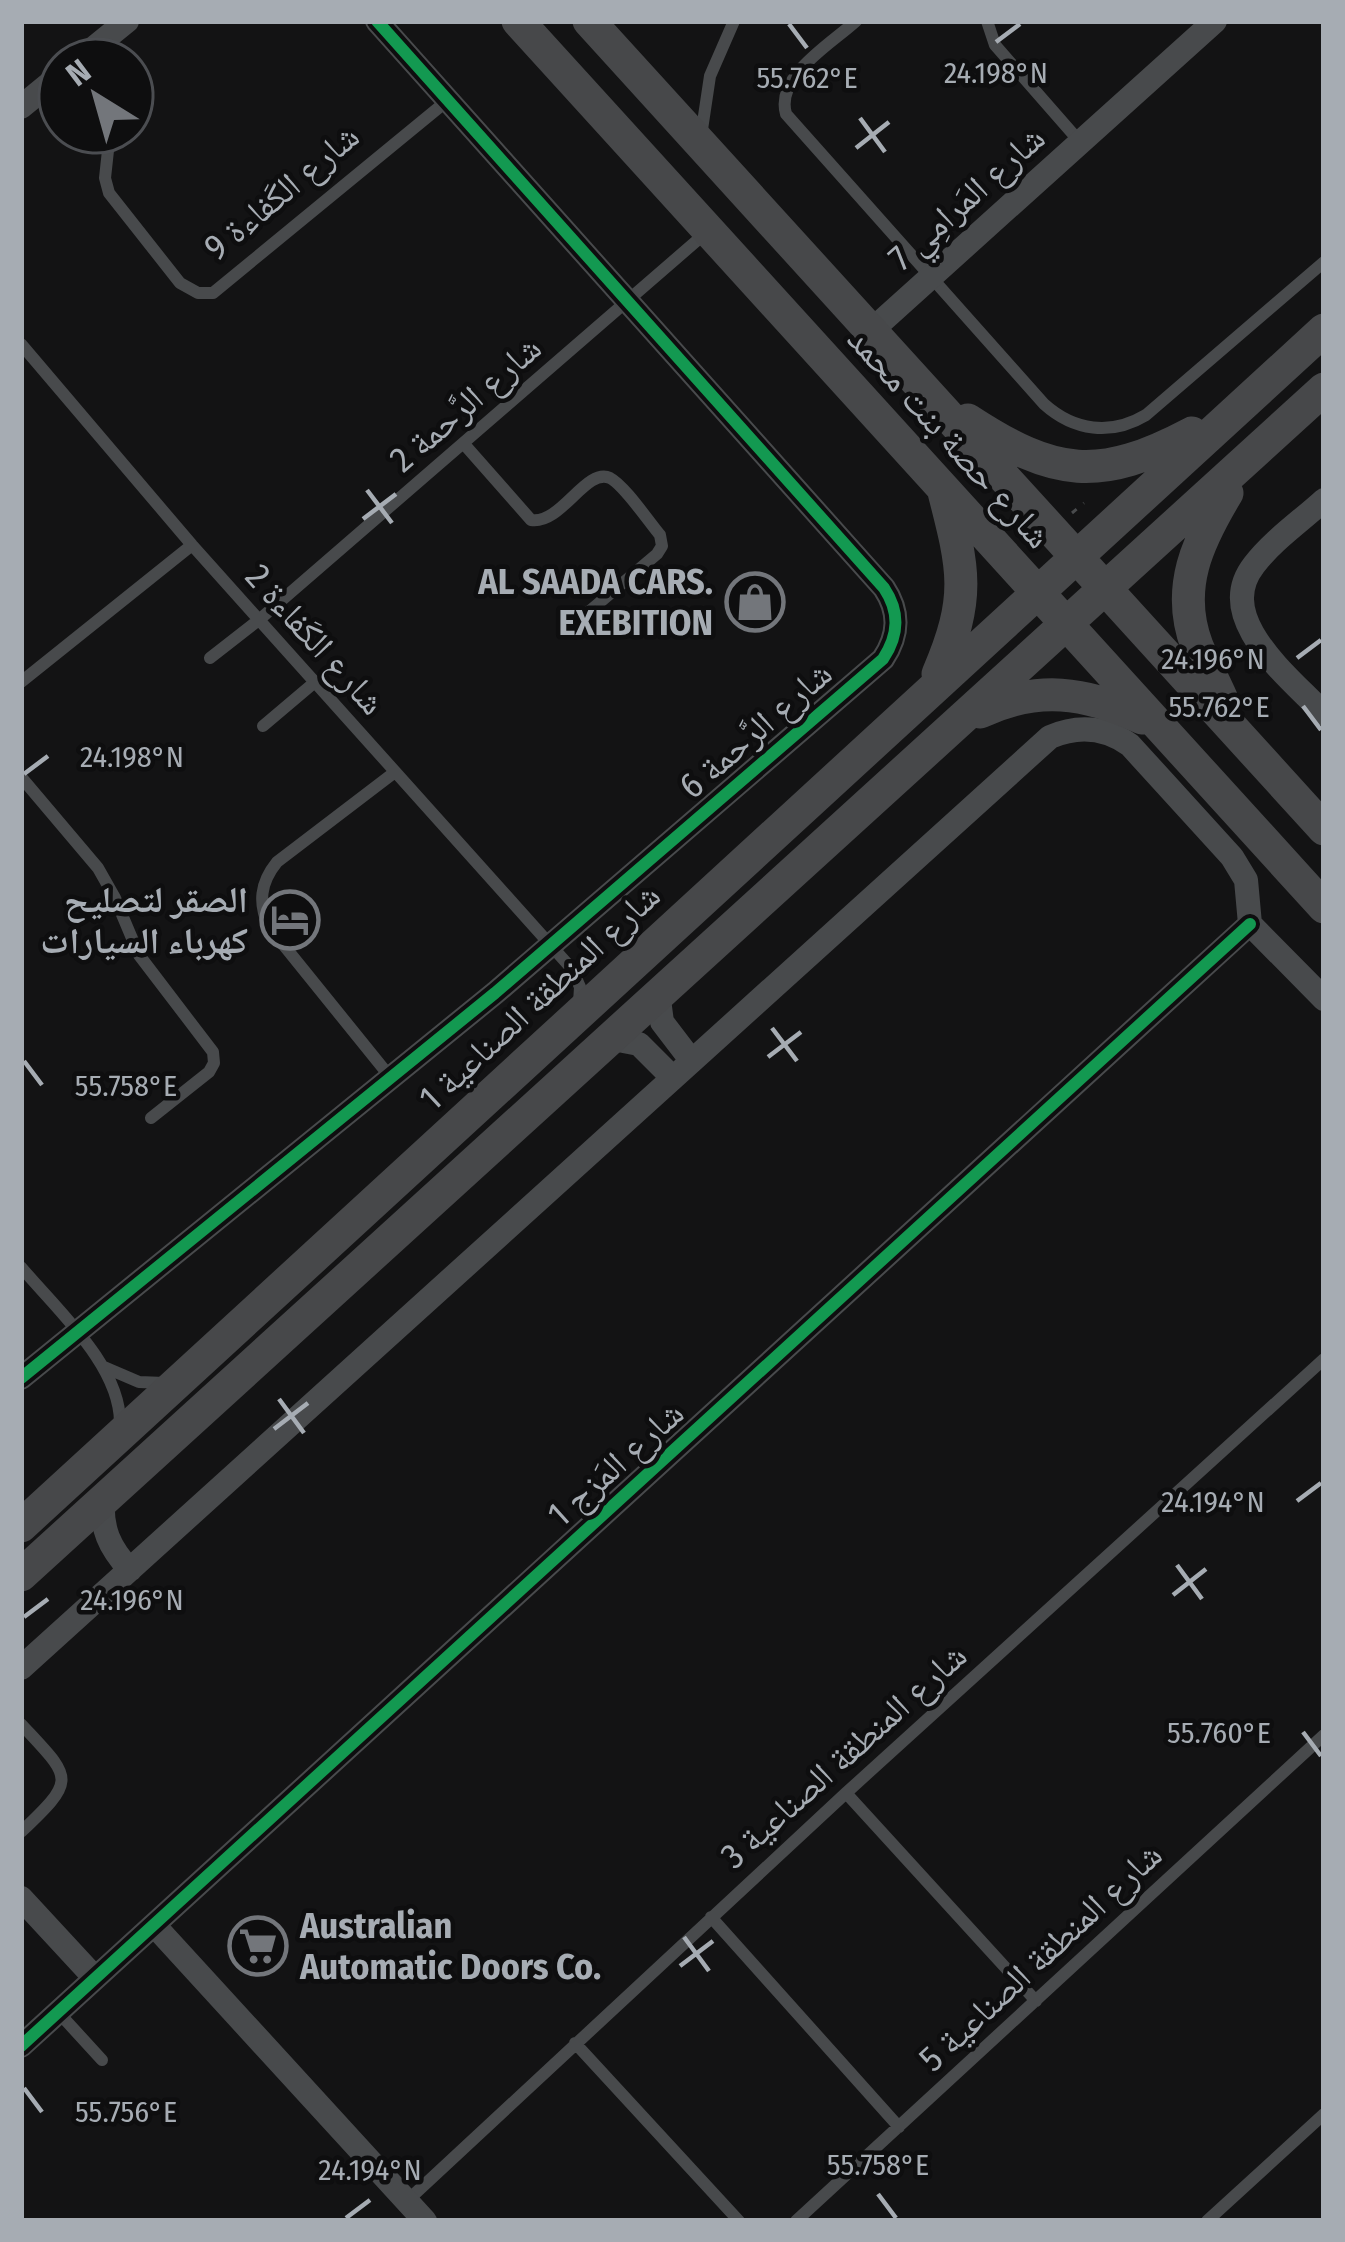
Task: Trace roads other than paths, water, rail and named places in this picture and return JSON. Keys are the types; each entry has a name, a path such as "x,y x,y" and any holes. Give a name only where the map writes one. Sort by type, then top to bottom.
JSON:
{"street":[{"name":"شارع الرَّحمة 6","path":"21,1378 391,1078 883,659 897,623 884,588 377,21"},
{"name":"شارع حصة بنت محمد","path":"518,21 1324,907"},
{"name":"شارع حصة بنت محمد","path":"589,21 1324,829"},
{"name":"شارع المَرامِي 7","path":"872,330 1204,25"},
{"name":"شارع المنطقة الصناعية 1","path":"21,1526 1324,330"},
{"path":"21,1575 1324,389"},
{"path":"931,397 1028,455 1080,467 1150,456 1236,410"},
{"path":"1234,731 1198,648 1188,590 1203,531 1244,462"},
{"path":"932,689 962,604 961,564 942,484"},
{"path":"1324,500 1254,565 1241,598 1245,620 1256,638 1324,714"},
{"path":"956,723 1004,700 1055,693 1092,698 1153,723"},
{"path":"21,1669 1030,752 1061,732 1099,730 1130,746 1232,857 1246,880 1250,924 1324,999"},
{"name":"شارع المَزج 1","path":"21,2046 1250,924"},
{"path":"658,992 659,1012 681,1069"},
{"path":"608,1038 639,1044 681,1069"},
{"path":"438,1193 452,1161 442,1138"},
{"path":"104,1498 111,1549"},
{"path":"62,1536 88,1539 111,1549 130,1570"},
{"path":"21,1898 95,1978"},
{"path":"154,1924 425,2221"}],"lane":[{"path":"856,21 791,80 783,96 784,108 1043,404 1075,424 1124,425 1146,415 1324,262"},
{"path":"987,21 995,44 1080,142"},
{"path":"700,143 710,76 734,22"},
{"name":"شارع الكَفاءة 9","path":"107,156 109,194 180,283 198,293 213,292 448,100"},
{"name":"شارع الرَّحمة 2","path":"210,658 260,620 709,230"},
{"name":"شارع الكَفاءة 2","path":"21,344 192,545 572,969"},
{"path":"464,444 531,520 547,519 593,479 604,477 615,482 660,535 660,550 566,631"},
{"path":"21,682 192,545"},
{"path":"263,725 315,682"},
{"path":"391,1078 269,927 261,900 265,880 277,862 395,772"},
{"path":"21,777 98,868 155,980 213,1052 209,1072 152,1118"},
{"path":"572,969 619,976"},
{"path":"572,969 580,987 575,1016"},
{"path":"21,1267 103,1366 116,1392 118,1437"},
{"name":"شارع المنطقة الصناعية 3","path":"407,2201 846,1792 1324,1359"},
{"path":"103,1366 139,1382 178,1381"},
{"path":"21,1724 59,1765 63,1777 56,1799 21,1832"},
{"name":"شارع المنطقة الصناعية 5","path":"796,2221 1324,1735"},
{"path":"846,1792 1036,2001"},
{"path":"710,1918 899,2127"},
{"path":"58,2012 102,2060"},
{"path":"575,2043 739,2221"},
{"path":"1207,2221 1324,2114"}],"place":[{"name":"AL SAADA CARS. EXEBITION","path":"755,602"},
{"name":"الصقر لتصليح كهرباء السيارات","path":"290,920"},
{"name":"Australian Automatic Doors Co.","path":"258,1946"}]}
